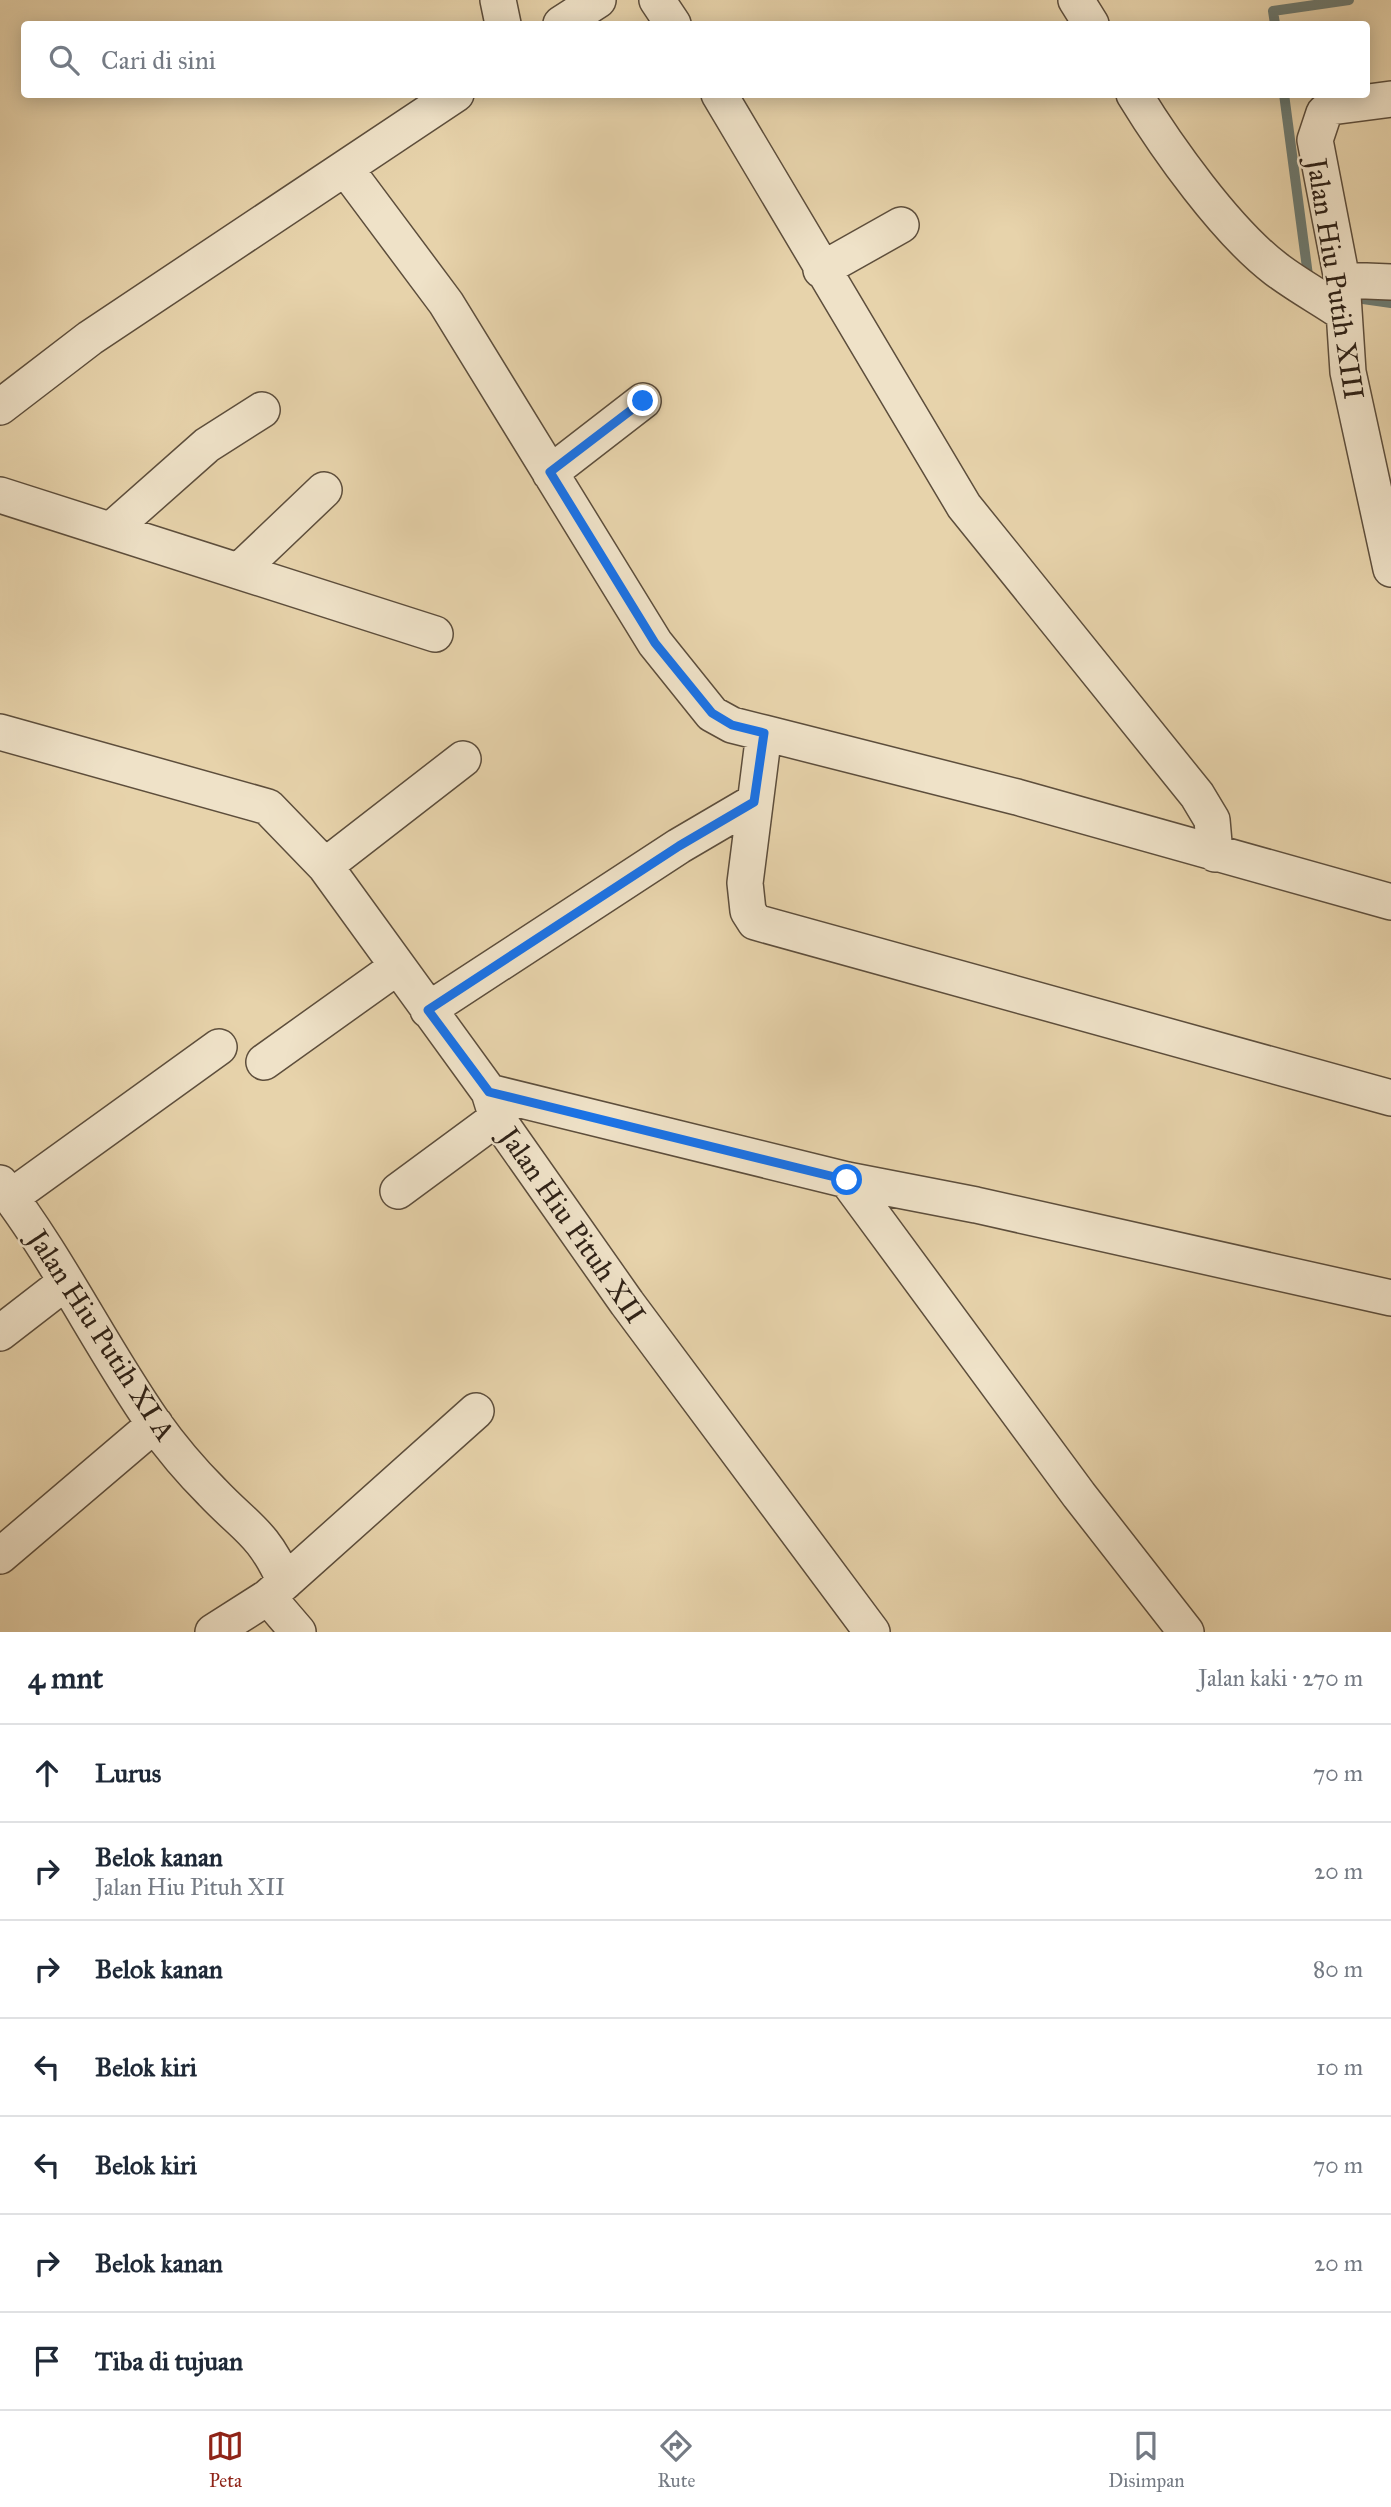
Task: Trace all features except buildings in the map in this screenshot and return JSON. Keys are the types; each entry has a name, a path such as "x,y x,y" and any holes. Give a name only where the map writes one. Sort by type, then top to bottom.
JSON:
{"street":[{"path":"498,0 502,21"},
{"path":"566,21 598,0"},
{"path":"657,0 671,21"},
{"path":"1076,0 1089,21"},
{"path":"0,407 90,338 450,98"},
{"path":"721,98 821,270 964,506 1197,795 1212,820 1215,854"},
{"path":"1137,98 1210,200 1274,268 1343,296 1391,282"},
{"name":"Jalan Hiu Putih XIII","path":"1391,99 1331,107 1324,113 1315,140 1343,296 1348,372 1379,463 1391,569"},
{"path":"346,169 446,303 655,643 712,713 732,725 1017,797 1391,902"},
{"path":"821,270 901,225"},
{"path":"550,472 643,401"},
{"path":"111,530 207,445 262,410"},
{"path":"239,571 324,490"},
{"path":"0,495 435,634"},
{"name":"Jalan Hiu Pituh XII","path":"0,732 268,807 325,866 428,1010 627,1303 872,1632"},
{"path":"764,733 745,897 748,911 755,922 766,928 1391,1098"},
{"path":"325,866 463,760"},
{"path":"428,1010 679,846 754,802"},
{"path":"264,1062 397,967"},
{"path":"5,1190 219,1047"},
{"path":"398,1191 493,1105 976,1205 1391,1298"},
{"path":"847,1180 1079,1496 1186,1632"},
{"name":"Jalan Hiu Putih XI A","path":"5,1190 36,1230 155,1424 212,1492 259,1534 272,1552 277,1589 298,1632"},
{"path":"0,1333 66,1282"},
{"path":"213,1632 277,1589 476,1410"},
{"path":"0,1556 155,1424"}],"waterway":[{"path":"1275,21 1273,11 1349,0"},
{"path":"1285,98 1309,283"},
{"path":"1349,297 1391,303"}],"route":[{"path":"643,401 550,472 655,643 712,713 732,725 764,733 754,802 679,846 428,1010 489,1092 847,1180"}]}
